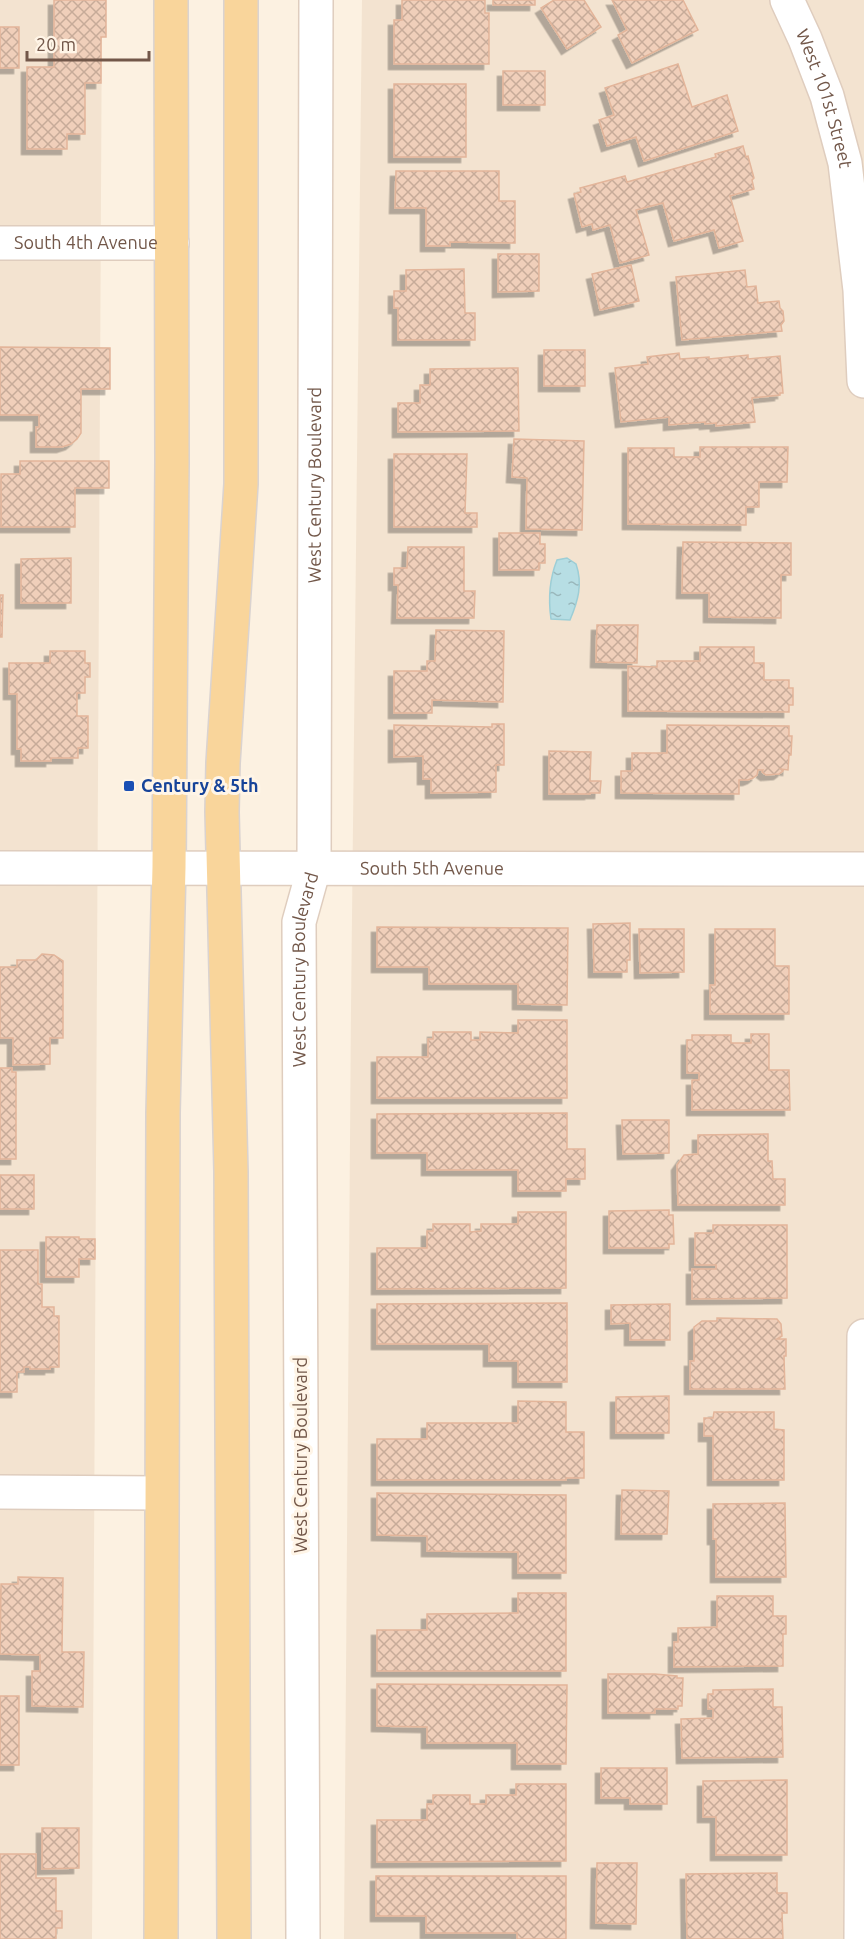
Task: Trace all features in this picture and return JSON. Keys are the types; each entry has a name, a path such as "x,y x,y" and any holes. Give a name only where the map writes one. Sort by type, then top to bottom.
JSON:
{"main road":[{"path":"161,1939 163,1101 169,867 171,0"},
{"path":"234,1939 231,1172 222,812 223,763 241,484 241,0"}],"street":[{"name":"West Century Boulevard","path":"303,1939 299,922 314,868 316,0"},
{"name":"West 101st Street","path":"787,0 827,96 845,163 860,290 864,381"},
{"name":"South 4th Avenue","path":"0,243 172,243"},
{"name":"South 5th Avenue","path":"0,868 864,868"},
{"path":"861,1939 864,1336"},
{"path":"0,1492 161,1493"}],"shaded area":[{"path":"0,0 102,0 92,1939 0,1939"},
{"path":"362,0 864,0 864,1939 344,1939"}],"water":[{"path":"567,558 576,564 578,571 577,599 570,620 551,619 549,596 552,575 557,560"}],"building":[{"path":"54,0 106,0 106,37 101,37 101,83 85,83 85,134 67,134 67,149 27,149 27,67 54,67"},
{"path":"402,0 485,0 485,13 489,13 489,64 394,64 394,20 402,20"},
{"path":"493,0 535,0 535,5 493,5"},
{"path":"554,0 584,0 601,27 567,49 541,8"},
{"path":"612,0 683,0 698,30 632,63 618,35 627,30"},
{"path":"0,27 19,27 19,68 0,68"},
{"path":"678,64 692,107 727,95 738,131 644,161 636,137 607,146 599,120 614,115 605,88"},
{"path":"503,71 545,71 545,105 503,105"},
{"path":"394,84 466,84 466,157 394,157"},
{"path":"743,146 754,178 752,180 754,189 730,196 743,241 719,248 714,230 674,241 663,203 636,210 649,255 620,263 610,225 593,230 592,224 582,227 574,194 581,192 580,188 625,176 627,182 716,157 715,154"},
{"path":"396,171 499,171 499,201 515,201 515,243 450,242 450,246 426,246 426,208 395,208"},
{"path":"498,254 539,254 539,291 498,292"},
{"path":"631,265 639,301 600,310 592,274"},
{"path":"464,269 465,313 475,313 475,340 398,340 398,308 394,308 394,291 406,291 406,270"},
{"path":"745,270 747,287 756,286 758,303 779,301 784,321 781,325 782,331 682,340 676,277"},
{"path":"0,347 110,348 110,389 81,389 81,433 71,444 62,447 36,447 36,427 39,427 39,415 0,415"},
{"path":"544,350 585,350 585,386 544,386"},
{"path":"679,353 680,359 748,355 748,359 780,356 783,393 752,398 755,422 716,426 716,423 705,424 705,422 669,425 669,417 621,422 615,368 648,364 647,357"},
{"path":"518,368 519,431 398,432 398,403 420,403 420,385 430,385 430,369"},
{"path":"514,439 584,441 582,530 526,529 527,478 512,477"},
{"path":"700,447 788,447 787,482 759,482 759,507 746,507 746,525 628,524 628,448 674,448 674,457 700,457"},
{"path":"394,454 467,454 465,513 477,513 477,527 394,527"},
{"path":"20,461 109,461 109,488 75,488 75,527 1,527 1,474 20,474"},
{"path":"499,533 540,533 540,544 545,544 545,563 539,563 539,570 499,570"},
{"path":"683,542 791,543 791,575 781,575 781,618 709,617 709,593 682,593"},
{"path":"408,547 464,547 464,591 475,591 474,618 397,618 398,585 394,585 394,568 407,568"},
{"path":"71,558 71,603 21,603 21,559"},
{"path":"0,595 3,595 2,637 0,637"},
{"path":"597,625 638,625 637,663 596,662"},
{"path":"436,630 504,631 503,702 432,700 432,713 394,713 394,671 427,671 427,661 435,661"},
{"path":"700,647 754,647 754,663 764,663 764,680 789,680 789,688 793,688 793,705 789,705 789,712 628,711 628,666 657,667 657,661 700,661"},
{"path":"50,651 85,651 85,663 90,663 90,677 85,677 85,693 77,693 77,716 88,716 88,748 78,748 78,758 21,761 21,749 17,749 17,694 9,694 9,663 50,663"},
{"path":"492,724 504,724 504,765 496,765 496,792 431,793 431,779 423,779 423,756 394,757 394,725 492,727"},
{"path":"667,725 789,726 789,736 792,736 788,770 781,769 783,771 779,774 766,775 762,772 763,770 758,770 757,775 753,778 739,780 739,794 621,793 621,771 632,771 632,753 667,753"},
{"path":"549,751 591,752 590,781 601,781 600,793 549,794"},
{"path":"630,923 630,960 627,960 627,972 594,972 593,924"},
{"path":"377,927 568,928 567,1005 518,1004 518,984 429,984 429,967 377,967"},
{"path":"639,929 684,929 684,972 640,973"},
{"path":"715,929 775,929 775,966 789,966 789,1014 710,1014 710,985 715,985"},
{"path":"42,954 54,955 63,961 63,1038 50,1038 50,1064 13,1065 13,1038 0,1038 0,967 17,967 17,960 36,960"},
{"path":"518,1020 567,1020 567,1098 377,1098 377,1057 428,1057 428,1039 433,1039 433,1032 471,1032 471,1040 480,1040 480,1032 518,1033"},
{"path":"751,1034 769,1034 769,1070 789,1070 790,1110 692,1110 692,1080 699,1080 699,1073 687,1073 687,1040 692,1040 692,1035 731,1035 731,1043 751,1043"},
{"path":"0,1068 12,1068 12,1072 16,1072 16,1159 0,1159"},
{"path":"567,1113 567,1149 585,1149 585,1179 566,1179 566,1191 518,1191 518,1170 427,1170 427,1153 377,1153 377,1114"},
{"path":"622,1120 669,1120 669,1153 623,1154"},
{"path":"768,1134 768,1161 772,1161 773,1179 785,1179 785,1205 678,1205 677,1165 684,1155 698,1154 698,1135"},
{"path":"0,1175 34,1175 34,1209 0,1209"},
{"path":"669,1210 669,1215 673,1215 674,1244 669,1244 669,1248 609,1248 609,1211"},
{"path":"518,1212 566,1212 566,1288 377,1289 377,1248 427,1248 427,1231 433,1231 433,1224 470,1224 470,1232 481,1231 481,1224 518,1224"},
{"path":"713,1225 787,1225 787,1298 692,1299 692,1269 716,1269 716,1265 695,1265 695,1233 713,1233"},
{"path":"46,1237 95,1239 95,1259 79,1259 79,1277 46,1277"},
{"path":"0,1250 38,1250 38,1284 42,1284 42,1307 54,1307 54,1316 59,1316 59,1367 30,1369 30,1367 24,1367 24,1372 17,1372 17,1392 0,1392"},
{"path":"567,1303 567,1382 518,1382 518,1361 489,1361 489,1344 377,1344 377,1304"},
{"path":"670,1304 670,1340 630,1340 630,1323 611,1324 611,1305"},
{"path":"717,1318 777,1319 781,1324 782,1336 777,1339 786,1339 785,1389 690,1389 690,1361 694,1361 694,1327 702,1321 717,1321"},
{"path":"669,1396 669,1433 616,1433 616,1397"},
{"path":"518,1401 566,1402 566,1432 584,1432 584,1478 566,1478 566,1480 377,1480 377,1439 427,1439 427,1423 518,1423"},
{"path":"714,1412 774,1412 774,1429 784,1430 784,1480 713,1480 713,1436 704,1436 704,1418 713,1418"},
{"path":"622,1490 669,1491 667,1534 621,1534"},
{"path":"377,1493 566,1495 566,1573 518,1573 518,1552 427,1551 427,1536 377,1535"},
{"path":"785,1503 786,1577 716,1577 713,1504"},
{"path":"18,1577 63,1578 62,1652 84,1652 83,1707 32,1706 32,1671 40,1671 40,1655 0,1654 1,1584 18,1584"},
{"path":"518,1593 566,1593 566,1671 377,1671 377,1630 427,1630 427,1614 518,1613"},
{"path":"717,1596 773,1596 773,1616 786,1616 786,1634 783,1634 783,1666 674,1667 674,1642 678,1642 678,1628 717,1627"},
{"path":"608,1674 655,1674 683,1678 682,1706 678,1706 678,1709 655,1709 655,1713 608,1713"},
{"path":"377,1684 567,1685 566,1764 517,1764 517,1743 427,1743 427,1727 377,1726"},
{"path":"773,1689 773,1707 782,1707 783,1757 682,1758 681,1719 713,1718 713,1709 708,1709 708,1694 713,1694 713,1690"},
{"path":"0,1696 19,1696 19,1765 0,1765"},
{"path":"601,1768 667,1768 667,1804 630,1804 630,1798 601,1798"},
{"path":"787,1780 787,1855 716,1855 716,1817 703,1817 703,1781"},
{"path":"516,1784 566,1784 566,1861 377,1862 377,1820 427,1820 427,1804 433,1804 433,1795 470,1795 470,1804 486,1804 486,1795 516,1795"},
{"path":"42,1828 79,1828 79,1868 42,1869"},
{"path":"0,1854 36,1854 36,1878 56,1878 56,1911 62,1911 62,1928 56,1928 56,1939 0,1939"},
{"path":"597,1863 637,1863 636,1924 596,1923"},
{"path":"777,1873 777,1893 787,1893 787,1913 782,1913 783,1939 687,1939 686,1874"},
{"path":"376,1876 566,1876 566,1939 517,1939 517,1933 426,1933 426,1916 376,1916"}],"place":[{"name":"Century & 5th","path":"129,786"}]}
